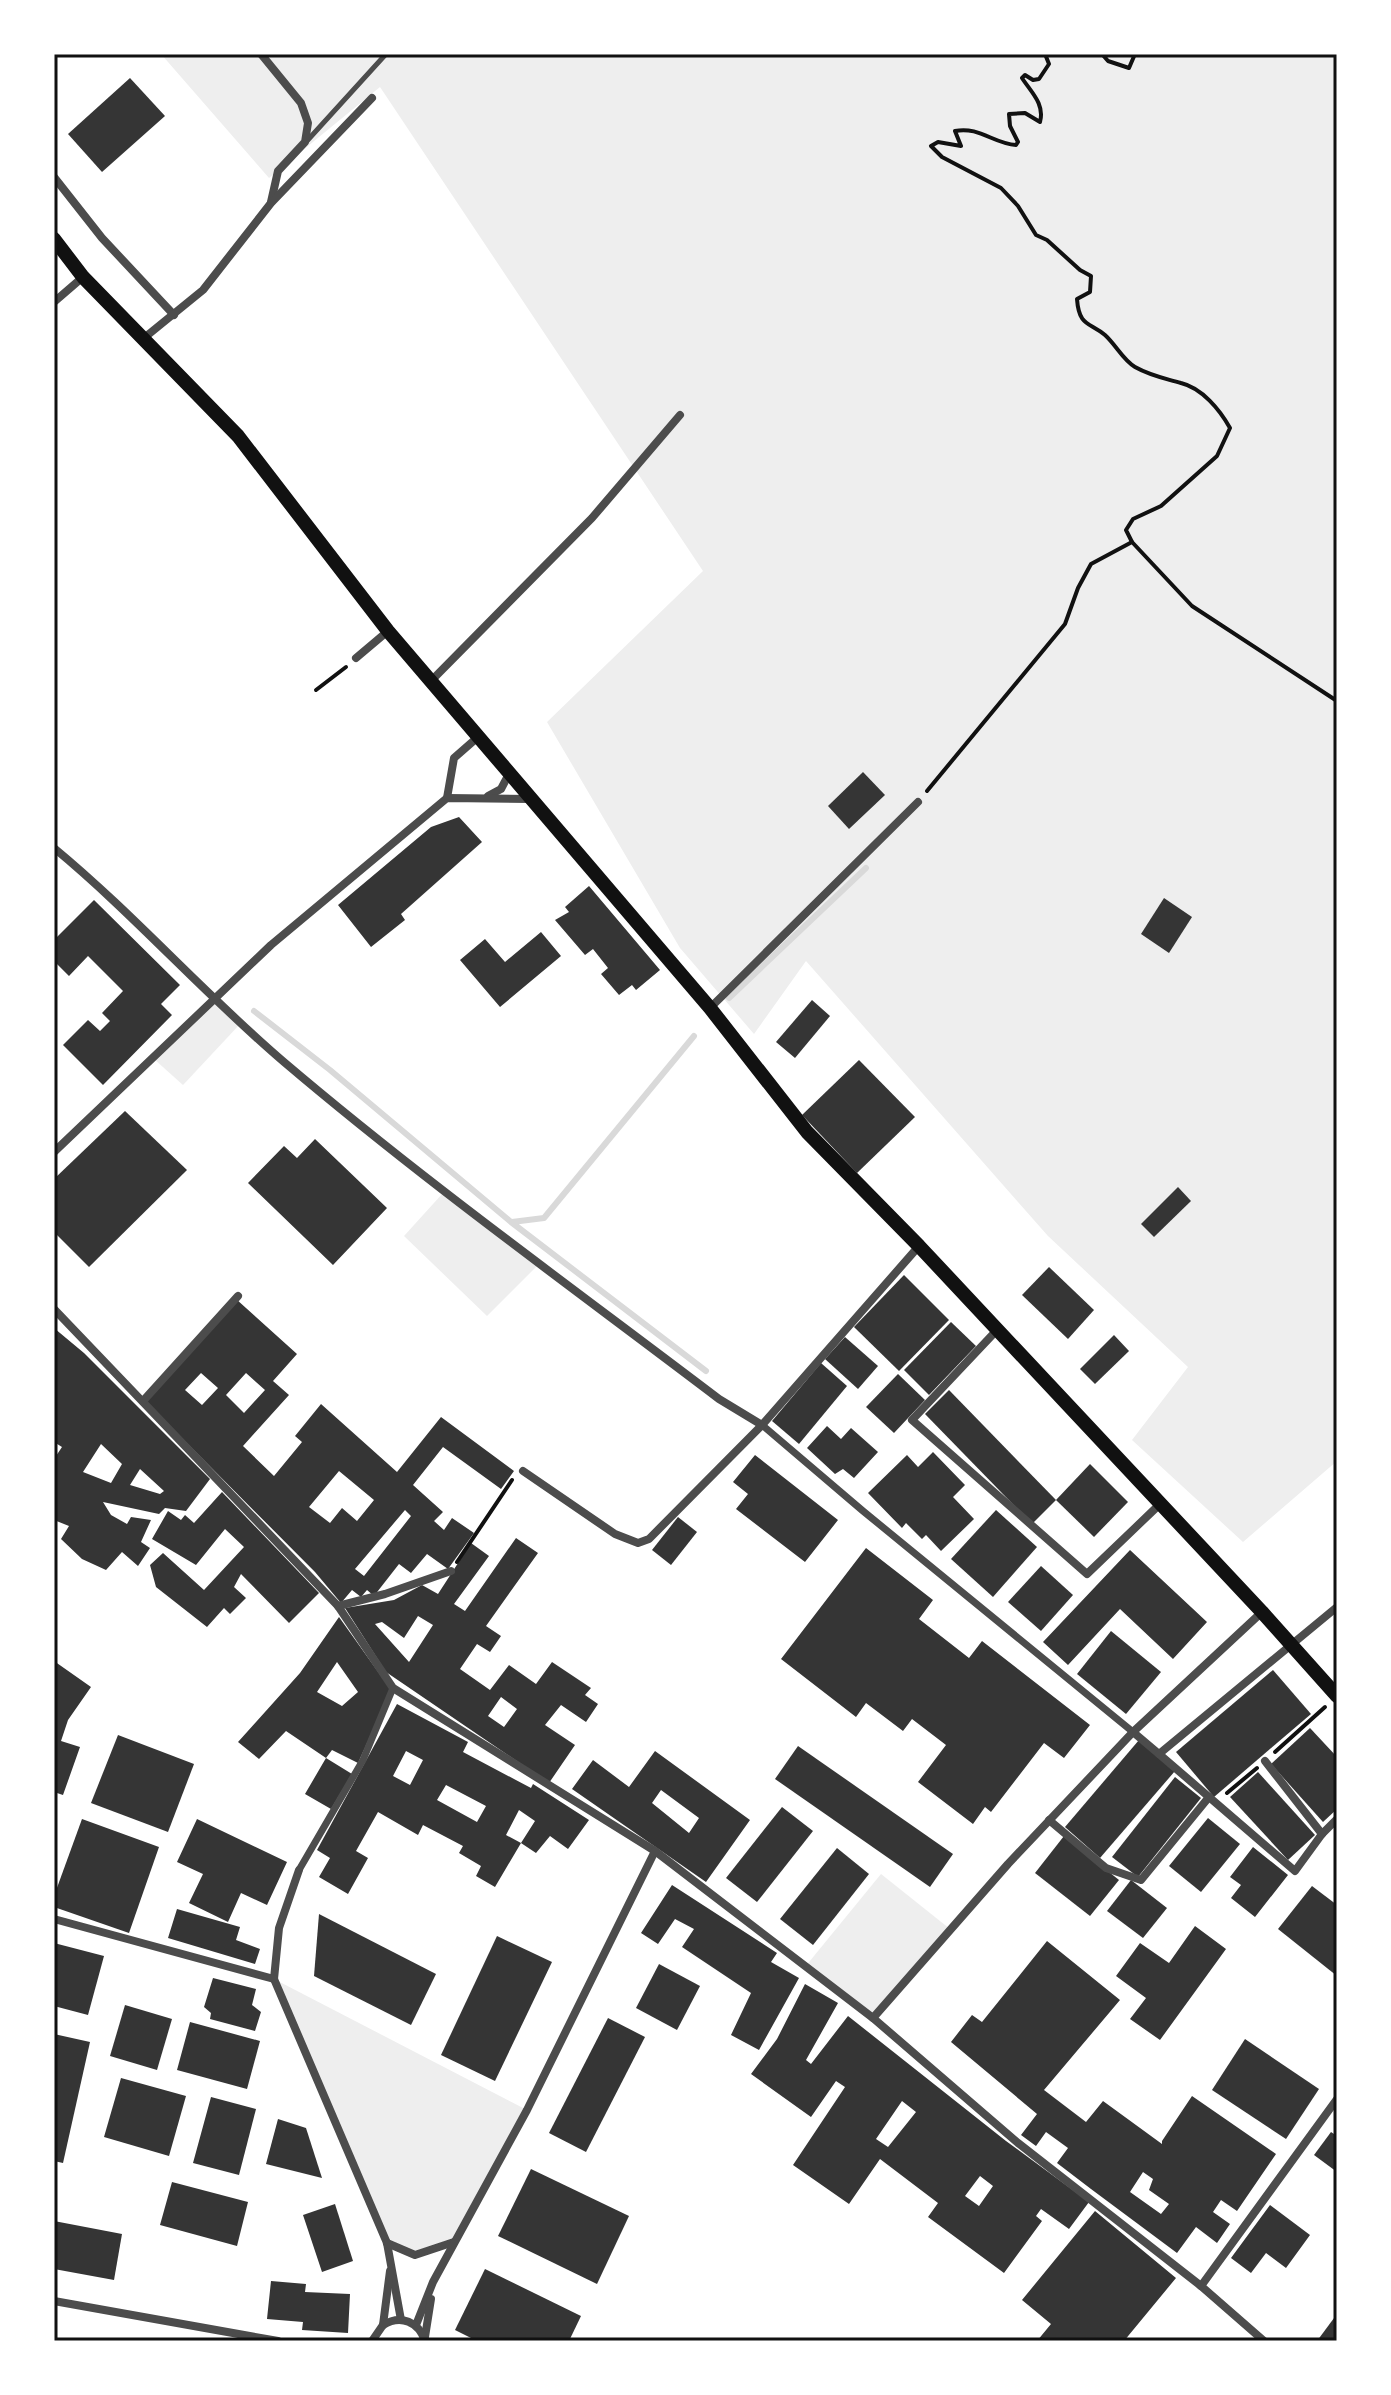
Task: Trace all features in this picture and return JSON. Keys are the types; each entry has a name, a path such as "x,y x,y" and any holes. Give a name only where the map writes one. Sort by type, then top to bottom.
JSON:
{"main road":[{"path":"54,239 83,277 238,436 388,631 710,1008 807,1132 919,1246 1337,1696"}],"street":[{"path":"261,54 301,103 308,123 305,142 278,171 271,203"},
{"path":"144,338 203,290 271,203 372,98"},
{"path":"54,177 102,238 174,315"},
{"path":"54,302 83,277"},
{"path":"431,681 592,518 680,415"},
{"path":"356,658 388,631"},
{"path":"447,798 454,758 478,737"},
{"path":"487,797 501,789 509,774"},
{"path":"54,1152 271,945 447,798 529,799"},
{"path":"710,1008 918,802"},
{"path":"54,848 103,889 240,1024 285,1063 443,1193 719,1399 762,1425 1133,1732 1295,1871 1337,1819"},
{"path":"523,1471 615,1534 638,1543 649,1539 762,1425 919,1246"},
{"path":"143,1401 238,1296"},
{"path":"54,1309 338,1606 393,1688 655,1851 873,2018 1018,2143 1201,2286 1264,2341"},
{"path":"997,1330 912,1420 1087,1574 1160,1504"},
{"path":"338,1606 385,1594 451,1571"},
{"path":"1159,1754 1337,1607"},
{"path":"873,2018 1049,1820 1133,1732 1262,1612"},
{"path":"393,1688 363,1760 299,1870 279,1928 274,1979 387,2243 401,2320"},
{"path":"1265,1761 1322,1834"},
{"path":"1049,1820 1106,1868 1141,1880 1209,1797"},
{"path":"416,2325 433,2282 527,2110 655,1851"},
{"path":"54,1919 274,1979"},
{"path":"1201,2286 1337,2099"},
{"path":"387,2243 415,2255 455,2242"},
{"path":"363,2341 373,2339 383,2325 391,2262"},
{"path":"425,2340 433,2282"},
{"path":"54,2301 278,2341"},
{"path":"383,2325 401,2320 416,2325 425,2340"}],"lane":[{"path":"305,142 386,54"}],"path":[{"path":"1045,54 1049,64 1039,79 1033,80 1025,75 1022,78 1040,104 1040,122 1025,113 1009,114 1010,126 1018,142 1016,145 1006,145 979,131 961,130 955,131 961,146 938,142 931,146 942,157 1001,188 1018,206 1036,235 1047,240 1091,276 1090,292 1077,299 1078,310 1087,326 1104,334 1131,365 1160,380 1184,383 1221,412 1230,428 1217,456 1161,506 1133,519 1126,530 1132,542 1192,606 1337,701"},
{"path":"1102,54 1108,61 1129,68 1135,54"},
{"path":"918,802 1065,624 1091,564 1132,542"},
{"path":"316,690 356,658"},
{"path":"451,1571 514,1476 523,1471"}],"shaded area":[{"path":"161,54 1337,54 1337,1461 1243,1542 1132,1440 1188,1367 1048,1236 806,961 754,1034 680,948 547,722 703,571 380,87 269,178"},
{"path":"215,997 240,1024 183,1085 154,1059"},
{"path":"443,1193 540,1263 487,1316 404,1236"},
{"path":"881,1874 950,1929 873,2018 805,1967"},
{"path":"274,1979 527,2110 455,2242 415,2255 387,2243"}],"building":[{"path":"130,78 165,116 102,172 68,134"},
{"path":"863,772 885,795 849,829 828,806"},
{"path":"459,817 482,842 401,914 405,920 371,947 338,905 431,827"},
{"path":"589,886 660,970 636,990 632,985 619,995 601,974 608,968 593,949 585,955 555,920 569,912 565,907"},
{"path":"1164,898 1192,917 1169,953 1141,934"},
{"path":"94,900 180,985 161,1004 172,1015 103,1085 63,1045 88,1020 100,1031 110,1021 102,1013 123,991 88,956 69,976 54,961 54,940"},
{"path":"541,932 561,956 500,1007 460,960 485,939 505,962"},
{"path":"812,1000 830,1016 795,1058 776,1042"},
{"path":"859,1060 915,1117 857,1173 802,1115"},
{"path":"125,1111 187,1170 89,1267 54,1232 54,1179"},
{"path":"315,1139 387,1208 333,1265 248,1183 284,1146 297,1158"},
{"path":"1178,1187 1191,1201 1154,1237 1141,1224"},
{"path":"1049,1267 1094,1310 1068,1339 1022,1295"},
{"path":"904,1275 949,1320 899,1371 854,1327"},
{"path":"236,1299 297,1354 273,1381 289,1395 243,1446 274,1476 302,1442 295,1436 321,1404 397,1472 441,1417 514,1471 501,1489 443,1447 413,1485 443,1512 434,1521 444,1530 452,1518 474,1533 448,1569 427,1554 411,1573 399,1564 374,1596 367,1590 361,1597 352,1590 341,1603 315,1572 145,1401","holes":["201,1373 218,1388 202,1405 185,1390","246,1373 265,1390 244,1413 226,1395","339,1471 374,1500 357,1521 342,1508 330,1523 309,1507","405,1510 411,1516 364,1576 355,1569"]},
{"path":"951,1322 976,1346 929,1395 904,1370"},
{"path":"54,1328 84,1353 210,1479 186,1511 165,1508 159,1514 103,1502 111,1515 127,1524 131,1517 151,1520 141,1542 150,1548 138,1566 122,1552 106,1570 82,1559 61,1539 69,1526 54,1520 54,1459 62,1447 54,1442","holes":["101,1444 122,1464 111,1483 83,1472","140,1469 164,1491 160,1494 130,1485"]},
{"path":"1114,1335 1129,1351 1095,1384 1080,1369"},
{"path":"845,1337 878,1366 858,1389 825,1359"},
{"path":"821,1363 847,1386 799,1444 772,1421"},
{"path":"898,1374 925,1400 894,1433 866,1407"},
{"path":"949,1390 1056,1500 1032,1524 925,1414"},
{"path":"827,1426 841,1439 851,1428 878,1452 854,1478 843,1469 835,1474 807,1448"},
{"path":"933,1452 965,1485 953,1497 974,1519 941,1551 926,1535 922,1539 906,1523 902,1528 868,1493 907,1455 918,1467"},
{"path":"755,1455 838,1520 805,1562 736,1509 748,1494 733,1482"},
{"path":"1090,1464 1128,1502 1094,1537 1056,1500"},
{"path":"222,1492 319,1593 289,1623 241,1574 234,1587 246,1598 230,1614 224,1608 207,1627 156,1587 150,1565 163,1553 204,1590 244,1547 225,1529 196,1565 152,1539 168,1511 181,1520 185,1515 194,1523"},
{"path":"996,1510 1037,1547 993,1597 951,1559"},
{"path":"678,1517 697,1532 671,1565 652,1550"},
{"path":"516,1538 538,1553 486,1626 501,1636 490,1652 477,1644 460,1669 490,1690 509,1665 536,1684 552,1662 591,1688 585,1695 598,1704 586,1722 561,1705 545,1725 575,1745 549,1783 386,1672 345,1608 394,1600 422,1585 438,1594 471,1543 489,1556 454,1604 465,1611","holes":["418,1616 433,1625 409,1662 375,1624 382,1622 404,1638","501,1697 517,1709 504,1727 488,1716"]},
{"path":"866,1548 933,1600 919,1619 969,1658 982,1641 1090,1725 1064,1758 1044,1743 991,1812 985,1807 973,1824 918,1782 946,1745 912,1719 903,1731 866,1703 856,1717 781,1659"},
{"path":"1130,1550 1207,1622 1173,1659 1120,1609 1068,1665 1043,1642"},
{"path":"1041,1566 1073,1595 1041,1631 1008,1602"},
{"path":"339,1617 391,1690 358,1763 332,1750 326,1758 286,1731 259,1759 238,1742 300,1673","holes":["337,1662 358,1692 342,1706 317,1692"]},
{"path":"1111,1631 1161,1672 1126,1714 1077,1674"},
{"path":"54,1661 91,1687 68,1720 61,1741 80,1747 63,1795 54,1792"},
{"path":"1273,1670 1311,1714 1214,1797 1176,1752"},
{"path":"397,1704 468,1742 463,1752 531,1788 533,1784 589,1820 568,1849 550,1836 536,1853 521,1843 495,1887 476,1876 481,1866 459,1853 463,1846 423,1825 418,1835 378,1812 356,1851 368,1858 348,1894 319,1877 330,1858 317,1850","holes":["406,1751 423,1760 410,1785 393,1776","446,1785 486,1806 477,1822 437,1800","519,1810 535,1821 521,1843 506,1835"]},
{"path":"1310,1728 1337,1757 1337,1809 1323,1822 1271,1764"},
{"path":"118,1735 194,1764 168,1832 91,1803"},
{"path":"1139,1740 1175,1771 1100,1858 1065,1827"},
{"path":"798,1746 953,1854 930,1887 775,1779"},
{"path":"655,1751 750,1820 706,1882 572,1789 593,1760 629,1787","holes":["661,1790 699,1818 689,1833 652,1803"]},
{"path":"326,1758 352,1774 331,1809 305,1794"},
{"path":"1258,1772 1315,1835 1288,1860 1230,1797"},
{"path":"1175,1777 1201,1798 1138,1877 1112,1857"},
{"path":"782,1807 813,1831 757,1902 726,1878"},
{"path":"1208,1818 1240,1844 1201,1892 1169,1866"},
{"path":"82,1819 159,1847 129,1933 54,1907 54,1896"},
{"path":"197,1819 287,1862 267,1905 241,1893 228,1922 189,1903 203,1874 177,1862"},
{"path":"1064,1836 1119,1880 1090,1916 1035,1873"},
{"path":"1253,1847 1288,1875 1255,1917 1231,1898 1241,1885 1230,1877"},
{"path":"837,1848 869,1874 813,1945 780,1919"},
{"path":"1131,1880 1167,1908 1143,1938 1107,1911"},
{"path":"672,1885 777,1953 771,1962 799,1978 759,2050 731,2035 751,1993 682,1947 694,1929 675,1919 658,1944 641,1933"},
{"path":"1312,1886 1337,1905 1337,1976 1278,1929"},
{"path":"177,1909 240,1927 236,1940 260,1949 255,1964 168,1938"},
{"path":"319,1914 436,1974 411,2025 314,1976"},
{"path":"1195,1926 1226,1949 1160,2040 1130,2019 1146,1998 1116,1976 1140,1943 1169,1963"},
{"path":"497,1936 552,1962 495,2081 441,2055"},
{"path":"1047,1941 1120,2000 1044,2090 1086,2122 1103,2101 1162,2144 1192,2096 1276,2154 1237,2211 1221,2200 1213,2212 1230,2224 1217,2243 1196,2227 1177,2253 1057,2163 1068,2148 1046,2132 1036,2146 1021,2135 1037,2114 951,2042 972,2015 982,2022","holes":["1143,2172 1153,2179 1149,2190 1169,2204 1161,2214 1130,2192"]},
{"path":"54,1943 104,1956 88,2015 54,2006"},
{"path":"659,1964 700,1986 677,2030 636,2008"},
{"path":"213,1978 256,1989 252,2005 261,2012 255,2031 210,2019 211,2013 204,2007"},
{"path":"805,1984 838,2003 806,2060 811,2064 848,2016 1006,2141 1089,2202 1069,2229 1041,2209 1036,2216 1042,2221 1004,2273 928,2217 938,2203 880,2159 849,2204 793,2165 845,2087 836,2081 811,2117 751,2074 777,2039","holes":["902,2101 916,2112 888,2147 876,2139","980,2176 993,2186 979,2206 965,2196"]},
{"path":"125,2005 172,2019 157,2070 110,2056"},
{"path":"608,2018 645,2037 586,2152 549,2133"},
{"path":"190,2022 260,2041 247,2089 177,2070"},
{"path":"54,2034 90,2042 63,2163 54,2161"},
{"path":"1245,2039 1319,2089 1286,2139 1212,2090"},
{"path":"121,2078 186,2096 169,2156 104,2137"},
{"path":"211,2097 256,2109 239,2175 193,2163"},
{"path":"278,2119 306,2128 322,2178 266,2164"},
{"path":"1331,2132 1337,2136 1337,2172 1314,2155"},
{"path":"531,2169 629,2216 597,2284 498,2236"},
{"path":"172,2182 248,2202 237,2246 160,2225"},
{"path":"335,2204 353,2261 322,2272 303,2215"},
{"path":"1270,2205 1310,2235 1286,2268 1266,2253 1251,2273 1231,2258"},
{"path":"1095,2211 1176,2278 1124,2341 1037,2341 1051,2324 1022,2300"},
{"path":"54,2221 122,2234 114,2280 54,2269"},
{"path":"485,2269 581,2316 569,2341 477,2341 455,2330"},
{"path":"271,2281 306,2284 305,2292 350,2294 348,2333 302,2330 303,2322 267,2319"},
{"path":"1337,2314 1337,2341 1317,2341"}],"waterway":[{"path":"729,998 866,868"},
{"path":"254,1011 330,1070 511,1222 706,1371"},
{"path":"512,1222 544,1218 694,1036"}]}
